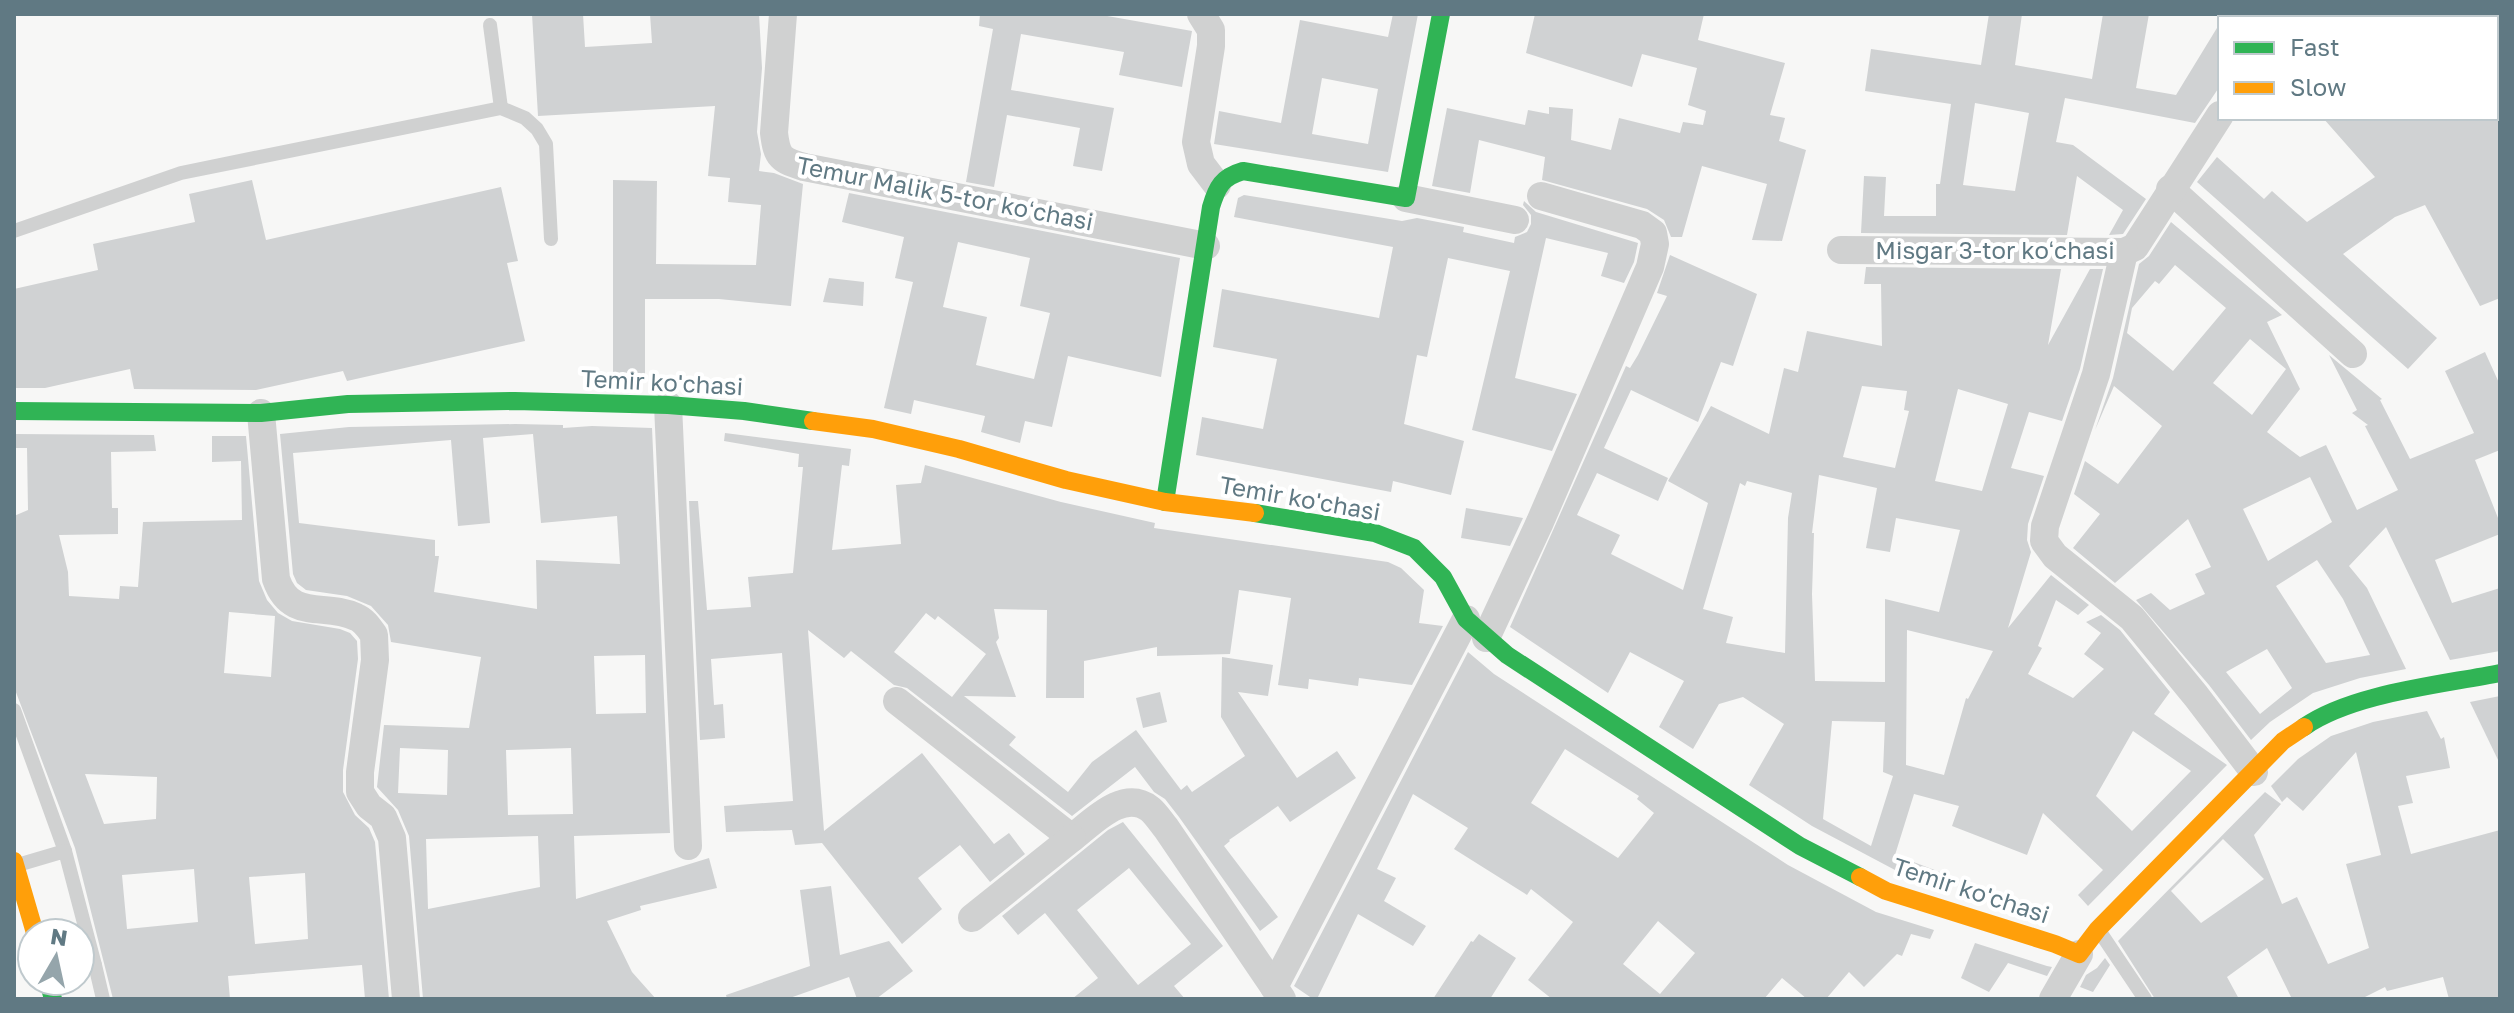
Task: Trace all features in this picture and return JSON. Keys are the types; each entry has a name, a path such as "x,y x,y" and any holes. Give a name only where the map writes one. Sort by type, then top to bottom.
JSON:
{"street":[{"name":"Temur Malik 5-tor koʻchasi","path":"783,14 774,133 776,151 784,161 1206,246"},
{"path":"1201,14 1211,30 1211,46 1196,142 1201,164 1217,185"},
{"path":"1406,198 1441,14"},
{"name":"Misgar 3-tor koʻchasi","path":"1841,250 2124,252 2135,247 2218,118"},
{"path":"1165,502 1211,207 1217,185 1228,175 1243,171 1515,220"},
{"path":"2170,189 2353,354"},
{"path":"972,918 1110,808 1123,802 1139,803 1150,809 1166,828 1278,993 1476,628 1540,522 1650,267 1655,244 1653,233 1642,225 1541,196"},
{"path":"2124,252 2096,374 2045,526 2044,541 2055,556 2132,618 2254,772"},
{"name":"Temir ko'chasi","path":"14,411 261,413 348,404 515,401 668,405 744,411 873,429 959,449 1066,480 1165,502 1302,519 1375,533 1414,548 1443,577 1476,628 1507,655 1800,846 1886,891 2079,954"},
{"path":"668,405 688,846"},
{"path":"261,413 276,579 280,592 289,601 304,608 357,617 374,635 375,660 360,792 369,806 383,817 392,838 406,999"},
{"path":"2053,999 2079,954 2098,929 2283,741 2321,715 2367,700 2500,673"},
{"path":"897,701 1072,838"},
{"path":"15,863 30,917"}],"lane":[{"path":"490,25 501,108"},
{"path":"14,231 181,173 501,108 525,118 537,129 546,144 551,239"},
{"path":"14,710 65,851 82,917"},
{"path":"15,863 65,851"},
{"path":"2098,929 2145,999"},
{"path":"96,969 103,999"}],"building":[{"path":"532,14 583,14 585,47 652,43 650,14 759,14 762,68 757,132 761,154 759,171 803,184 791,306 719,299 645,299 645,381 613,381 613,180 657,181 656,264 756,265 761,205 728,202 730,178 708,176 715,106 538,116"},
{"path":"980,14 1096,14 1192,31 1182,87 1119,75 1124,52 1021,34 1011,90 1114,108 1102,171 1073,166 1080,128 1007,115 994,187 966,182 993,29 979,26"},
{"path":"1393,14 1418,14 1388,172 1214,144 1219,111 1281,123 1300,20 1388,37","holes":["1322,78 1378,89 1368,144 1312,134"]},
{"path":"1535,14 1704,14 1698,40 1785,63 1770,115 1785,118 1779,141 1806,150 1782,241 1752,240 1767,184 1702,166 1682,237 1671,237 1664,220 1647,209 1542,180 1545,157 1479,140 1470,193 1432,186 1447,108 1525,125 1528,110 1549,114 1549,107 1573,109 1571,140 1611,150 1619,118 1680,133 1683,122 1703,125 1706,111 1688,105 1697,68 1642,54 1632,87 1526,53"},
{"path":"1989,14 2022,14 2015,65 2092,79 2103,14 2149,14 2136,88 2176,95 2218,26 2218,89 2195,123 2065,98 2056,142 2073,145 2146,199 2123,234 2109,235 2123,210 2077,176 2067,235 1861,233 1864,176 1886,177 1884,216 1936,216 1936,184 1940,184 1951,104 1865,91 1871,49 1981,65","holes":["1975,103 2029,113 2015,191 1963,185"]},
{"path":"2500,118 2500,298 2480,306 2425,205 2395,217 2343,254 2437,338 2408,369 2197,182 2217,157 2264,199 2272,191 2307,222 2375,177 2325,120"},
{"path":"252,180 266,240 501,187 518,261 507,263 525,341 347,381 343,371 256,390 134,389 130,369 45,388 14,388 14,289 98,270 93,244 195,222 189,194"},
{"path":"849,193 1180,258 1161,377 1068,356 1052,427 1025,421 1020,443 981,432 985,416 914,400 911,414 884,408 913,282 895,278 904,237 842,222","holes":["958,242 1030,258 1020,306 1050,313 1034,379 976,365 987,317 943,307"]},
{"path":"1244,195 1402,221 1417,218 1464,227 1463,232 1514,243 1515,237 1527,232 1531,224 1531,215 1523,205 1524,201 1536,212 1638,243 1634,262 1624,283 1601,276 1608,253 1546,238 1515,378 1577,394 1552,451 1472,430 1510,271 1448,258 1427,357 1417,355 1404,424 1464,441 1451,495 1393,481 1391,492 1196,455 1202,417 1263,429 1277,359 1213,347 1222,289 1379,318 1393,247 1234,217 1238,198"},
{"path":"2171,222 2282,315 2267,322 2300,389 2267,432 2300,457 2326,445 2357,510 2398,490 2365,426 2368,425 2352,413 2357,410 2329,355 2382,399 2410,459 2474,433 2445,371 2485,352 2500,385 2500,450 2475,460 2500,523 2500,534 2435,560 2452,603 2500,588 2500,651 2450,660 2386,527 2349,566 2367,588 2406,669 2360,678 2313,693 2270,722 2251,740 2209,685 2136,600 2151,593 2170,610 2205,594 2195,574 2211,567 2188,519 2115,583 2073,548 2100,514 2074,494 2085,461 2118,484 2162,426 2114,386 2095,430 2113,378 2139,264 2149,256","holes":["2175,265 2226,308 2173,371 2127,333 2132,308 2155,281 2159,284","2250,339 2286,369 2252,415 2213,383","2310,477 2332,522 2268,561 2243,509","2317,560 2343,599 2370,655 2326,663 2276,586","2267,649 2292,688 2260,714 2226,672"]},
{"path":"1670,255 1757,294 1733,366 1721,362 1698,422 1631,390 1604,448 1668,478 1658,501 1597,473 1577,515 1620,535 1611,554 1683,590 1708,503 1668,481 1711,406 1769,434 1784,368 1798,372 1807,331 1882,346 1881,284 1864,284 1866,267 2061,269 2048,345 2090,269 2103,269 2080,369 2062,421 2029,412 2011,468 2044,476 2028,524 2027,540 2031,552 2008,628 2051,575 2089,605 2078,615 2056,600 2038,646 2042,648 2028,674 2073,698 2104,669 2084,654 2101,633 2086,622 2101,615 2120,630 2170,692 2154,714 2227,765 2088,906 2078,895 2103,870 2043,813 2027,855 1952,826 1959,806 1914,794 1895,855 1953,877 1950,887 1895,870 1812,826 1749,785 1784,724 1743,697 1719,704 1693,749 1659,727 1684,681 1630,652 1608,693 1510,627 1626,366 1630,368 1638,355 1667,296 1657,293","holes":["1862,386 1907,391 1904,410 1909,411 1895,468 1843,457","1958,389 2008,404 1982,491 1935,481","1819,475 1877,488 1866,548 1890,552 1896,518 1960,530 1939,612 1885,599 1885,682 1815,681 1812,594","1747,481 1792,493 1788,518 1785,653 1726,643 1733,617 1703,609 1740,483 1745,486","1907,630 1993,651 1966,698 1944,775 1906,765","1832,721 1885,722 1883,772 1893,776 1871,846 1823,819","2133,731 2191,771 2132,831 2096,796"]},
{"path":"829,278 864,282 863,306 823,302"},
{"path":"515,424 563,425 563,428 652,428 670,833 574,836 576,899 709,858 717,888 640,906 641,910 607,921 632,972 656,999 423,999 409,836 398,810 377,787 384,725 469,728 481,657 391,642 388,625 371,606 347,596 306,590 297,583 293,574 280,434 349,427","holes":["533,434 541,523 617,516 620,564 536,560 537,609 434,592 439,556 435,556 435,540 299,523 293,453 451,440 458,526 490,523 483,438","645,655 646,713 596,714 594,656","400,748 448,750 447,795 398,793","571,748 573,814 508,815 506,750","538,836 540,887 428,909 426,839"]},
{"path":"725,433 851,449 849,466 842,465 832,550 901,544 896,485 921,483 925,465 1061,502 1155,523 1154,528 1388,562 1401,568 1424,590 1419,623 1443,626 1412,685 1359,678 1358,686 1309,679 1308,689 1278,685 1291,598 1239,590 1230,654 1157,656 1157,647 1084,661 1084,698 1046,698 1047,610 994,609 999,638 996,642 1016,697 964,696 1016,737 1009,745 1068,792 1092,762 1136,730 1181,790 1187,785 1192,792 1245,756 1221,717 1222,657 1273,665 1268,696 1238,692 1297,778 1337,751 1356,778 1290,822 1278,806 1224,846 1278,917 1260,931 1179,817 1135,767 1072,816 907,688 894,685 851,651 844,658 808,630 824,831 922,753 994,844 1009,833 1025,854 990,882 960,845 918,878 942,909 902,944 822,843 795,845 792,830 726,832 724,806 793,801 782,653 711,659 714,705 723,704 725,738 700,740 689,501 698,501 707,610 751,607 748,577 793,573 803,467 798,467 799,454 724,441","holes":["926,613 935,620 938,616 986,654 952,697 894,652"]},
{"path":"14,434 154,435 156,451 111,452 112,508 118,508 118,534 59,535 68,572 69,596 119,599 120,586 138,587 143,522 242,520 241,461 212,462 212,436 246,436 259,581 267,600 278,613 292,621 340,629 350,633 357,641 358,659 343,770 343,792 355,815 369,828 375,842 389,999 365,999 362,965 228,976 230,999 113,999 96,931 96,917 92,917 75,848 14,687 14,516 28,510 27,448 14,448","holes":["229,612 275,616 271,677 224,673","85,774 157,777 156,819 104,824","194,869 198,922 127,929 122,875","305,873 308,939 255,944 249,877"]},
{"path":"1466,508 1523,518 1510,546 1461,538"},
{"path":"1468,652 1494,674 1788,865 1876,912 1934,930 1930,939 1911,934 1902,956 1897,954 1864,987 1849,972 1826,999 1807,999 1782,978 1764,999 1552,999 1528,980 1573,922 1531,889 1527,895 1454,849 1468,828 1413,794 1377,869 1396,878 1384,901 1426,926 1413,946 1358,914 1317,999 1294,986","holes":["1565,749 1639,796 1637,799 1654,813 1618,858 1531,803","1658,921 1695,953 1660,994 1623,964"]},
{"path":"1160,692 1167,722 1143,728 1136,698"},
{"path":"2500,696 2500,764 2470,702"},
{"path":"2427,711 2441,739 2444,737 2450,768 2406,776 2413,803 2398,806 2411,854 2500,830 2500,999 2449,999 2443,977 2387,991 2385,987 2361,999 2292,999 2267,948 2227,977 2239,999 2155,999 2118,941 2265,792 2281,804 2254,835 2282,904 2297,897 2328,964 2369,948 2346,864 2381,855 2356,752 2303,811 2287,797 2282,802 2271,786 2298,759 2331,736 2373,722","holes":["2223,839 2264,879 2201,923 2171,891"]},
{"path":"1123,822 1223,946 1174,986 1185,999 1072,999 1098,978 1045,913 1018,935 1002,916 1108,830","holes":["1129,868 1191,944 1138,985 1077,910"]},
{"path":"831,886 840,955 889,941 913,971 876,999 857,999 849,977 787,999 727,999 726,995 810,966 800,890"},
{"path":"1479,934 1516,958 1490,999 1433,999 1471,941"},
{"path":"1975,943 2052,967 2047,976 2008,963 1989,992 1961,978"},
{"path":"2105,958 2110,965 2093,992 2080,987 2086,975"}],"traffic: fast":[{"path":"1165,502 1211,207 1218,188 1230,176 1243,171 1406,198 1441,14"},
{"path":"14,411 261,413 348,404 515,401 668,405 813,421"},
{"path":"1255,513 1375,533 1414,548 1443,577 1466,619 1507,655 1800,846 1860,877"},
{"path":"2304,727 2324,715 2372,698 2500,673"}],"traffic: slow":[{"path":"813,421 873,429 959,449 1066,480 1165,502 1255,513"},
{"path":"1860,877 1886,891 2079,954 2098,929 2283,741 2304,727"},
{"path":"14,861 30,917"}]}
